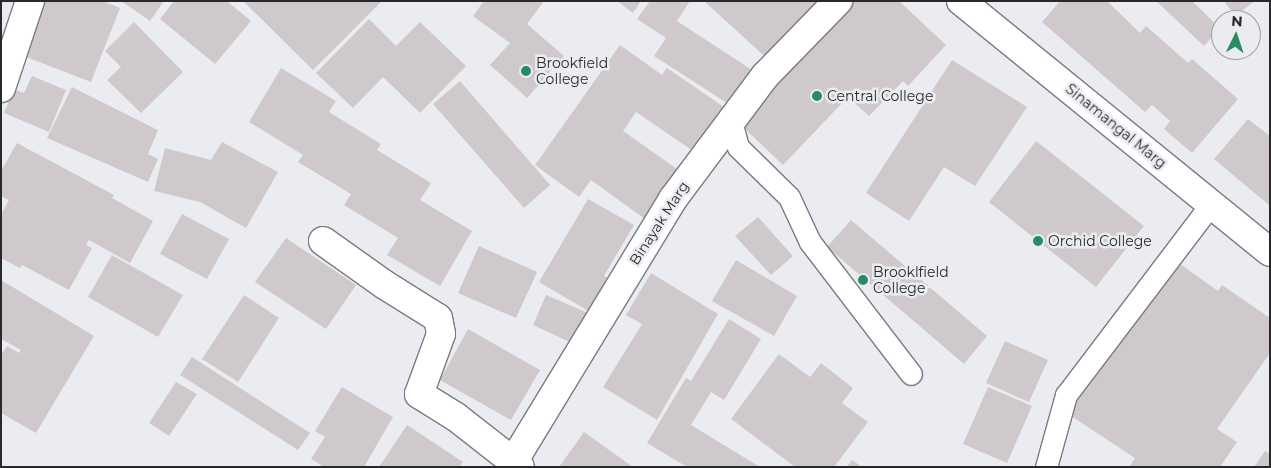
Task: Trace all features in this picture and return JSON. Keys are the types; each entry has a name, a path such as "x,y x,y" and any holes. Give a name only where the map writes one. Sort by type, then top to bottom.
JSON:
{"street":[{"path":"1,88 30,1"},
{"name":"Binayak Marg","path":"514,465 672,199 765,76 838,1"},
{"name":"Sinamangal Marg","path":"961,1 1270,252"},
{"path":"323,241 385,286 438,318 441,334 419,394 456,417 514,465"}],"lane":[{"path":"731,121 738,147 790,197 810,242 911,374"},
{"path":"1046,467 1066,395 1211,204"}],"building":[{"path":"42,1 103,1 120,8 91,82 21,55"},
{"path":"121,1 164,1 150,21"},
{"path":"174,1 227,1 251,21 215,64 160,19"},
{"path":"243,1 382,1 313,70"},
{"path":"484,1 544,1 527,24 564,56 527,98 490,65 510,43 473,16"},
{"path":"617,1 641,1 633,13"},
{"path":"650,1 690,1 677,21 752,70 730,105 654,56 666,38 637,19"},
{"path":"704,1 828,1 772,63"},
{"path":"849,1 899,1 946,45 908,86 903,81 869,116 848,97 783,165 740,124"},
{"path":"1060,1 1107,1 1140,33 1146,26 1188,63 1192,59 1238,99 1192,153 1164,129 1170,121 1152,105 1145,112 1042,22"},
{"path":"1156,1 1192,1 1211,19 1211,38 1204,46"},
{"path":"1224,1 1255,1 1243,10 1231,10"},
{"path":"369,19 396,46 420,22 466,66 420,113 383,77 353,108 316,73"},
{"path":"134,22 183,72 141,113 107,80 121,67 105,51"},
{"path":"620,45 662,75 667,68 724,107 693,151 636,112 623,131 680,171 645,219 591,180 579,197 535,165"},
{"path":"952,60 1027,107 975,186 944,167 909,221 866,193"},
{"path":"281,68 336,101 329,112 381,144 377,150 431,183 420,200 472,231 440,286 387,255 398,238 344,205 351,194 298,162 303,155 249,122"},
{"path":"32,76 66,90 49,132 4,113 14,89 24,93"},
{"path":"460,81 550,185 524,208 433,104"},
{"path":"72,87 158,130 148,154 158,159 148,182 47,138"},
{"path":"1248,119 1270,136 1270,206 1214,159"},
{"path":"1036,141 1144,226 1096,287 989,202"},
{"path":"222,142 278,172 246,228 200,202 154,191 165,148 211,160"},
{"path":"17,143 114,195 112,198 153,221 130,263 89,240 86,245 92,248 69,290 22,265 20,268 1,258 1,215 9,200 1,196 1,171"},
{"path":"588,199 634,225 604,276 609,279 590,312 539,282"},
{"path":"182,214 229,239 207,279 160,254"},
{"path":"758,217 793,256 771,275 735,236"},
{"path":"851,220 987,336 964,364 827,247"},
{"path":"286,238 356,285 326,329 255,282"},
{"path":"479,246 537,272 516,318 458,293"},
{"path":"112,255 183,295 158,337 88,297"},
{"path":"1173,259 1218,291 1222,285 1270,318 1270,353 1217,429 1237,442 1220,467 1129,467 1135,458 1065,412"},
{"path":"736,260 797,296 774,336 712,301"},
{"path":"651,273 718,314 657,420 603,387 642,324 626,315"},
{"path":"1,280 94,336 36,433 1,413 1,355 7,346 19,353 21,350 1,339"},
{"path":"244,295 279,318 238,382 202,359"},
{"path":"546,295 588,313 574,344 533,325"},
{"path":"729,319 761,339 724,400 711,392 691,425 760,467 687,467 647,443 686,378 691,381"},
{"path":"468,329 540,370 511,420 440,380"},
{"path":"1005,341 1048,360 1029,402 986,383"},
{"path":"779,354 810,377 821,363 853,388 842,403 868,422 834,467 795,467 731,419"},
{"path":"192,357 310,433 298,450 180,375"},
{"path":"176,382 197,394 169,436 149,423"},
{"path":"342,387 393,417 364,467 324,467 311,459 325,437 315,431"},
{"path":"988,387 1032,406 1007,463 963,444"},
{"path":"407,425 463,462 459,467 379,467"},
{"path":"584,432 633,467 559,467"},
{"path":"1265,451 1270,454 1270,467 1254,467"},
{"path":"852,460 862,467 847,467"}],"place":[{"name":"Brookfield College","path":"526,71"},
{"name":"Central College","path":"817,96"},
{"name":"Orchid College","path":"1038,241"},
{"name":"Brooklfield College","path":"863,280"}]}
